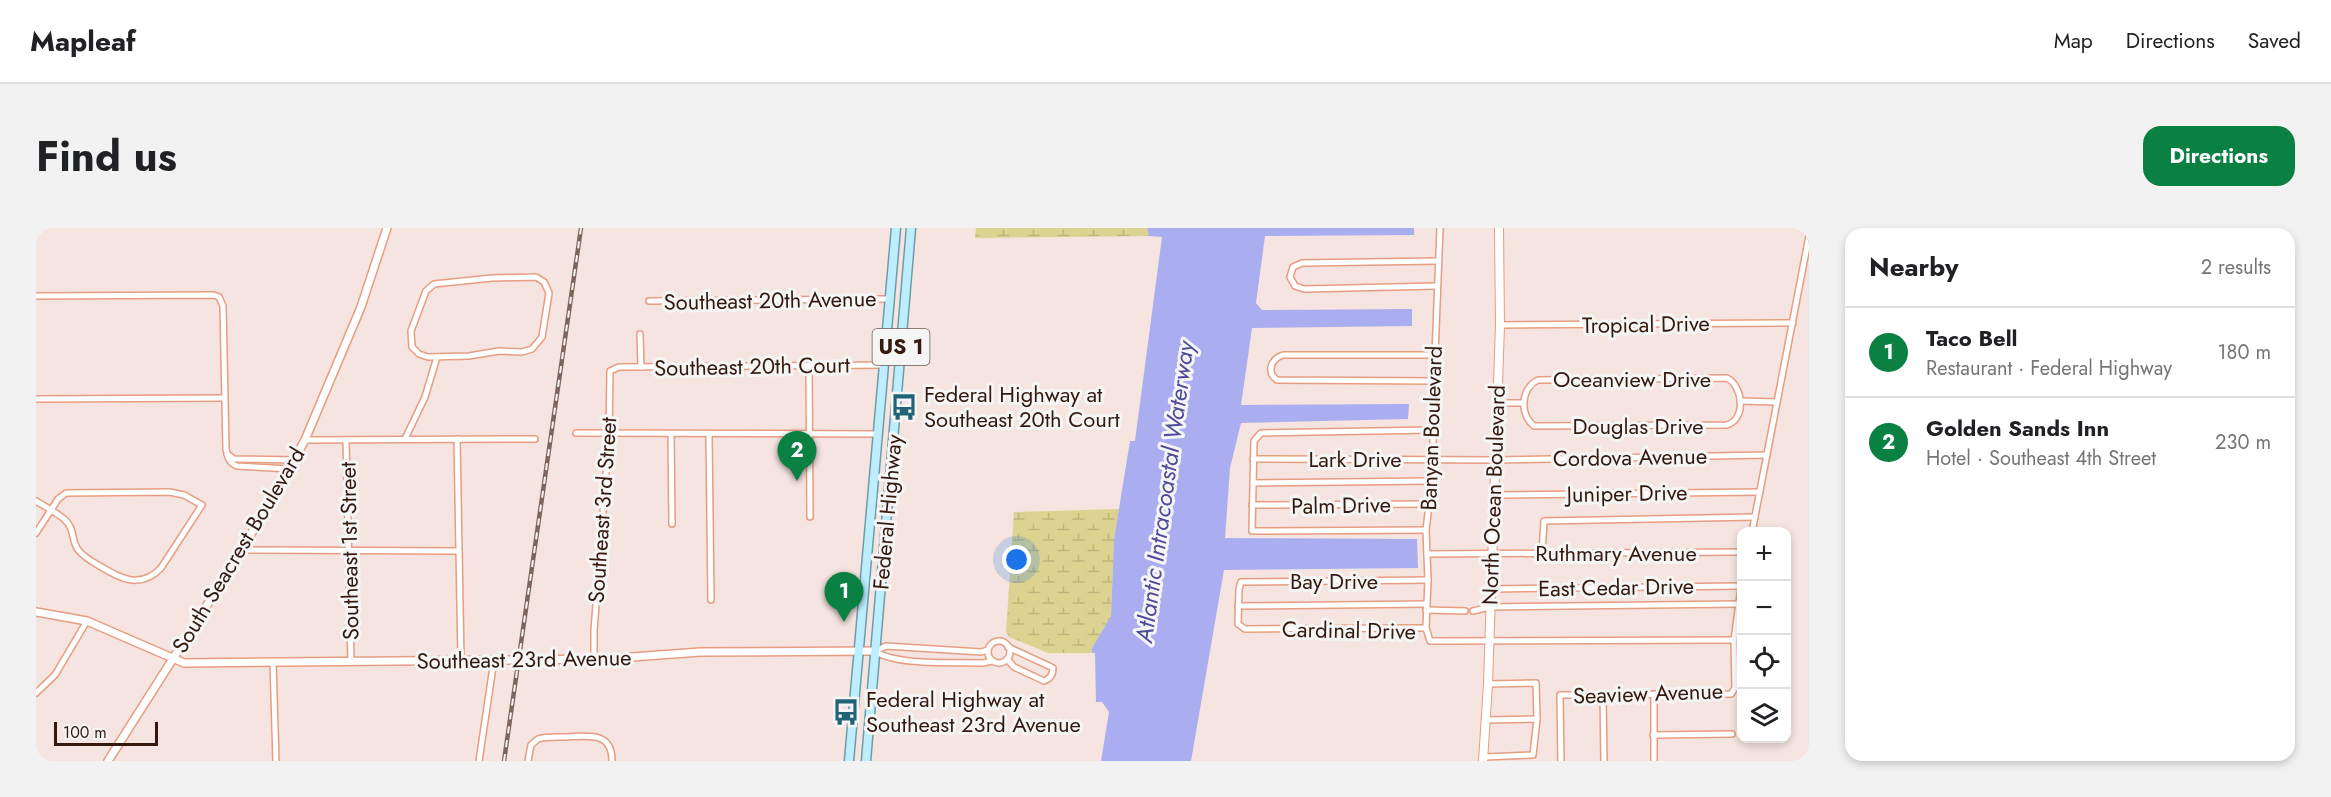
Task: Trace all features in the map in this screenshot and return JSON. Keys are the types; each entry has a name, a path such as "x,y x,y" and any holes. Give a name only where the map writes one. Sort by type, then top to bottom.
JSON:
{"main road":[{"name":"Federal Highway","path":"849,761 896,228"},
{"name":"Federal Highway","path":"866,761 912,228"},
{"name":"North Ocean Boulevard","path":"1484,759 1488,684 1485,642 1491,589 1500,325 1499,228"},
{"path":"879,420 894,430"},
{"path":"878,434 888,446 884,496 888,513"},
{"path":"850,750 854,761"}],"street":[{"name":"South Seacrest Boulevard","path":"111,760 290,469 305,440 362,307 387,228"},
{"name":"Banyan Boulevard","path":"1426,628 1428,580 1426,530 1431,504 1440,228"},
{"path":"1753,527 1809,236"},
{"path":"1437,286 1304,289 1295,286 1290,277 1293,267 1302,263 1438,261"},
{"path":"536,277 547,286 548,299 542,338 532,349 522,352 498,351 469,356 437,357 419,354 412,347 410,337 426,291 434,284 492,278 536,277"},
{"path":"36,296 219,297 223,306 227,454 231,463 237,466 290,469"},
{"name":"Southeast 20th Avenue","path":"649,301 890,299"},
{"name":"Tropical Drive","path":"1500,325 1793,323"},
{"path":"640,334 640,367"},
{"path":"1434,381 1277,380 1271,368 1274,360 1283,355 1435,355"},
{"path":"405,439 425,397 437,357"},
{"name":"Southeast 20th Court","path":"619,367 884,365"},
{"path":"809,366 810,517"},
{"name":"Southeast 3rd Street","path":"594,659 594,631 609,434 610,371 619,367"},
{"name":"Oceanview Drive","path":"1523,403 1529,386 1539,380 1727,378 1736,385 1740,401"},
{"path":"36,399 225,398"},
{"path":"1740,401 1777,402"},
{"name":"Douglas Drive","path":"1523,403 1529,423 1534,426 1714,426 1734,422 1739,412 1740,401"},
{"path":"1496,404 1523,403"},
{"path":"1426,530 1251,531 1254,441 1261,433 1433,430"},
{"path":"576,433 878,434"},
{"path":"671,434 672,524"},
{"path":"709,435 711,600"},
{"path":"457,439 461,660"},
{"path":"305,440 534,439"},
{"name":"Southeast 1st Street","path":"346,440 351,661"},
{"path":"227,454 234,459 294,460"},
{"name":"Cordova Avenue","path":"1494,460 1767,455"},
{"name":"Lark Drive","path":"1253,459 1494,460"},
{"path":"1253,483 1432,481"},
{"path":"36,501 51,510 68,523 74,543 80,552 119,578 136,581 150,577 161,568 202,506 174,492 66,494 58,499 51,510 36,533"},
{"name":"Juniper Drive","path":"1494,495 1760,492"},
{"name":"Palm Drive","path":"1252,506 1431,504"},
{"path":"1542,554 1544,521 1755,517"},
{"path":"242,550 459,551"},
{"name":"Ruthmary Avenue","path":"1427,554 1737,552"},
{"name":"Bay Drive","path":"1238,606 1241,582 1428,580"},
{"name":"East Cedar Drive","path":"1491,589 1737,584"},
{"path":"1473,611 1489,607 1737,604"},
{"path":"1238,606 1426,607 1465,610"},
{"name":"Cardinal Drive","path":"1238,606 1238,624 1245,629 1426,628 1430,641 1485,642"},
{"name":"Southeast 23rd Avenue","path":"36,612 87,621 184,663 594,659 700,652 875,651"},
{"path":"1485,642 1734,640 1737,613"},
{"path":"36,693 55,675 87,621"},
{"name":"Seaview Avenue","path":"1561,761 1560,695 1731,694 1735,688 1734,640"},
{"path":"992,661 988,656 988,650 992,644 1003,643 1053,668 1053,673 1049,679 1044,681 1014,667 1007,659"},
{"path":"988,650 981,652 886,646 875,651 884,658 998,663 1007,659 1008,647"},
{"path":"479,761 494,660"},
{"path":"273,662 276,761"},
{"path":"1484,759 1533,755 1537,719 1536,683 1488,684"},
{"path":"1654,694 1654,761"},
{"path":"1603,695 1604,761"},
{"path":"1486,720 1537,719"},
{"path":"1653,735 1732,734"},
{"path":"528,761 531,745 542,738 594,736 607,743 612,752 612,761"}],"green space":[{"path":"976,228 1147,228 1149,236 975,238"},
{"path":"1119,509 1114,539 1111,616 1092,648 1092,653 1048,653 1009,637 1006,632 1014,512"}],"water":[{"name":"Atlantic Intracoastal Waterway","path":"1147,228 1414,228 1414,235 1265,236 1256,303 1262,310 1412,309 1412,326 1252,328 1241,405 1409,404 1408,419 1241,423 1230,468 1225,538 1417,539 1418,568 1224,570 1191,761 1101,761 1109,712 1102,702 1096,702 1095,653 1092,653 1092,648 1111,616 1114,539 1130,441 1135,441 1162,237 1149,236"}],"railway":[{"path":"504,761 581,228"}],"place":[{"name":"Federal Highway at Southeast 20th Court","path":"904,407"},
{"name":"Golden Sands Inn","path":"797,481"},
{"name":"Taco Bell","path":"844,622"},
{"name":"Federal Highway at Southeast 23rd Avenue","path":"846,712"}]}
